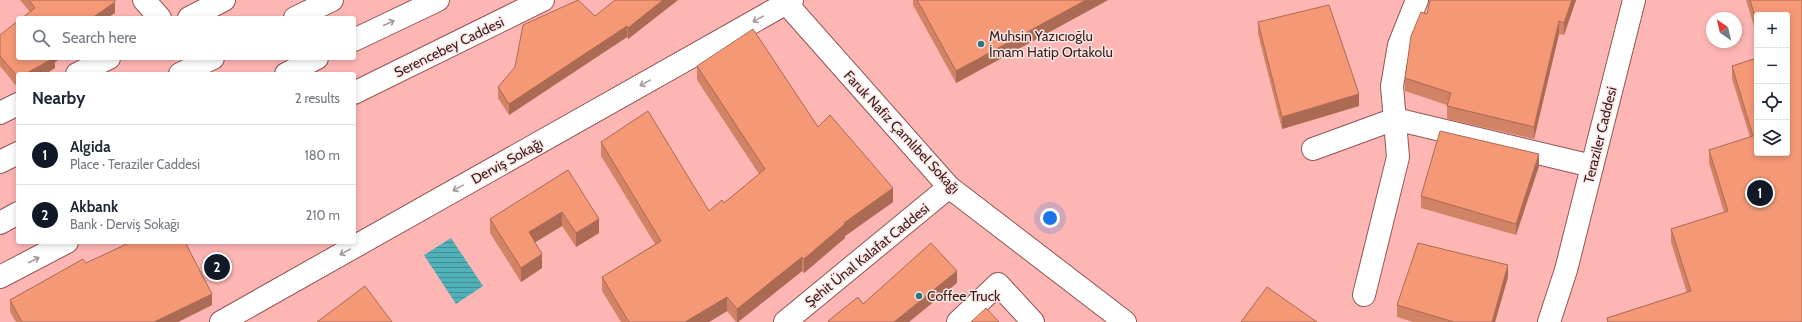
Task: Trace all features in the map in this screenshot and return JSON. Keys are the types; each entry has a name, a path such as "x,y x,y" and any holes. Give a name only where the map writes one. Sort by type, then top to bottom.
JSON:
{"main road":[{"path":"144,0 158,16"},
{"path":"193,16 224,0"},
{"path":"299,16 332,0"},
{"path":"356,39 438,0"},
{"name":"Serencebey Caddesi","path":"356,92 544,0"},
{"path":"1364,295 1398,157 1392,86 1399,45 1417,0"},
{"name":"Teraziler Caddesi","path":"1548,322 1566,270 1634,0"},
{"name":"Faruk Nafiz Çamlıbel Sokağı","path":"789,2 949,187 1125,322"},
{"name":"Derviş Sokağı","path":"221,322 789,2"},
{"path":"81,72 105,60"},
{"path":"184,72 209,60"},
{"path":"290,72 313,60"},
{"path":"0,113 16,105"},
{"path":"1313,149 1395,119 1592,166"},
{"path":"0,162 16,155"},
{"name":"Şehit Ünal Kalafat Caddesi","path":"785,322 949,187"},
{"path":"0,222 16,214"},
{"path":"0,277 63,244"},
{"name":"Teraziler Caddesi","path":"1563,322 1566,270"},
{"path":"958,322 998,284 1033,322"}],"water":[{"path":"451,238 483,286 456,304 424,255"}],"building":[{"path":"29,0 115,0 115,2 95,16 25,16 35,8"},
{"path":"578,0 595,16 615,0 663,0 628,28 627,26 509,104 498,87 515,67 523,25"},
{"name":"Muhsin Yazıcıoğlu İmam Hatip Ortakolu","path":"917,0 1086,0 956,71"},
{"path":"1430,0 1572,0 1564,23 1559,21 1534,127 1447,106 1451,93 1405,78 1411,36 1421,12 1427,14"},
{"path":"1750,0 1802,0 1802,322 1608,322 1607,318 1691,291 1671,229 1728,211 1709,150 1753,136 1732,66 1754,59 1754,156 1790,156 1790,12 1754,13"},
{"path":"1329,5 1359,94 1282,117 1258,22"},
{"path":"16,23 16,60 50,60 29,72 16,72 16,75 0,56 0,35"},
{"path":"753,29 818,127 830,115 893,188 844,223 845,224 804,259 802,257 737,309 727,297 685,322 629,322 602,277 661,241 601,142 648,111 709,211 722,200 724,203 765,169 697,66"},
{"path":"1440,131 1539,154 1516,224 1421,196"},
{"path":"568,170 599,219 576,233 562,212 529,232 542,254 521,268 490,219"},
{"path":"931,243 957,271 894,322 828,321 858,297 863,304"},
{"path":"1418,243 1508,265 1492,322 1454,322 1397,305"},
{"path":"127,244 186,244 212,294 154,322 22,322 10,300 83,259 86,263"},
{"path":"365,286 392,322 317,322"},
{"path":"1267,287 1317,322 1241,322"},
{"path":"986,308 999,322 971,322"}],"place":[{"name":"Muhsin Yazıcıoğlu İmam Hatip Ortakolu","path":"981,44"},
{"name":"Algida","path":"1760,193"},
{"name":"Akbank","path":"217,267"},
{"name":"Coffee Truck","path":"919,296"}]}
